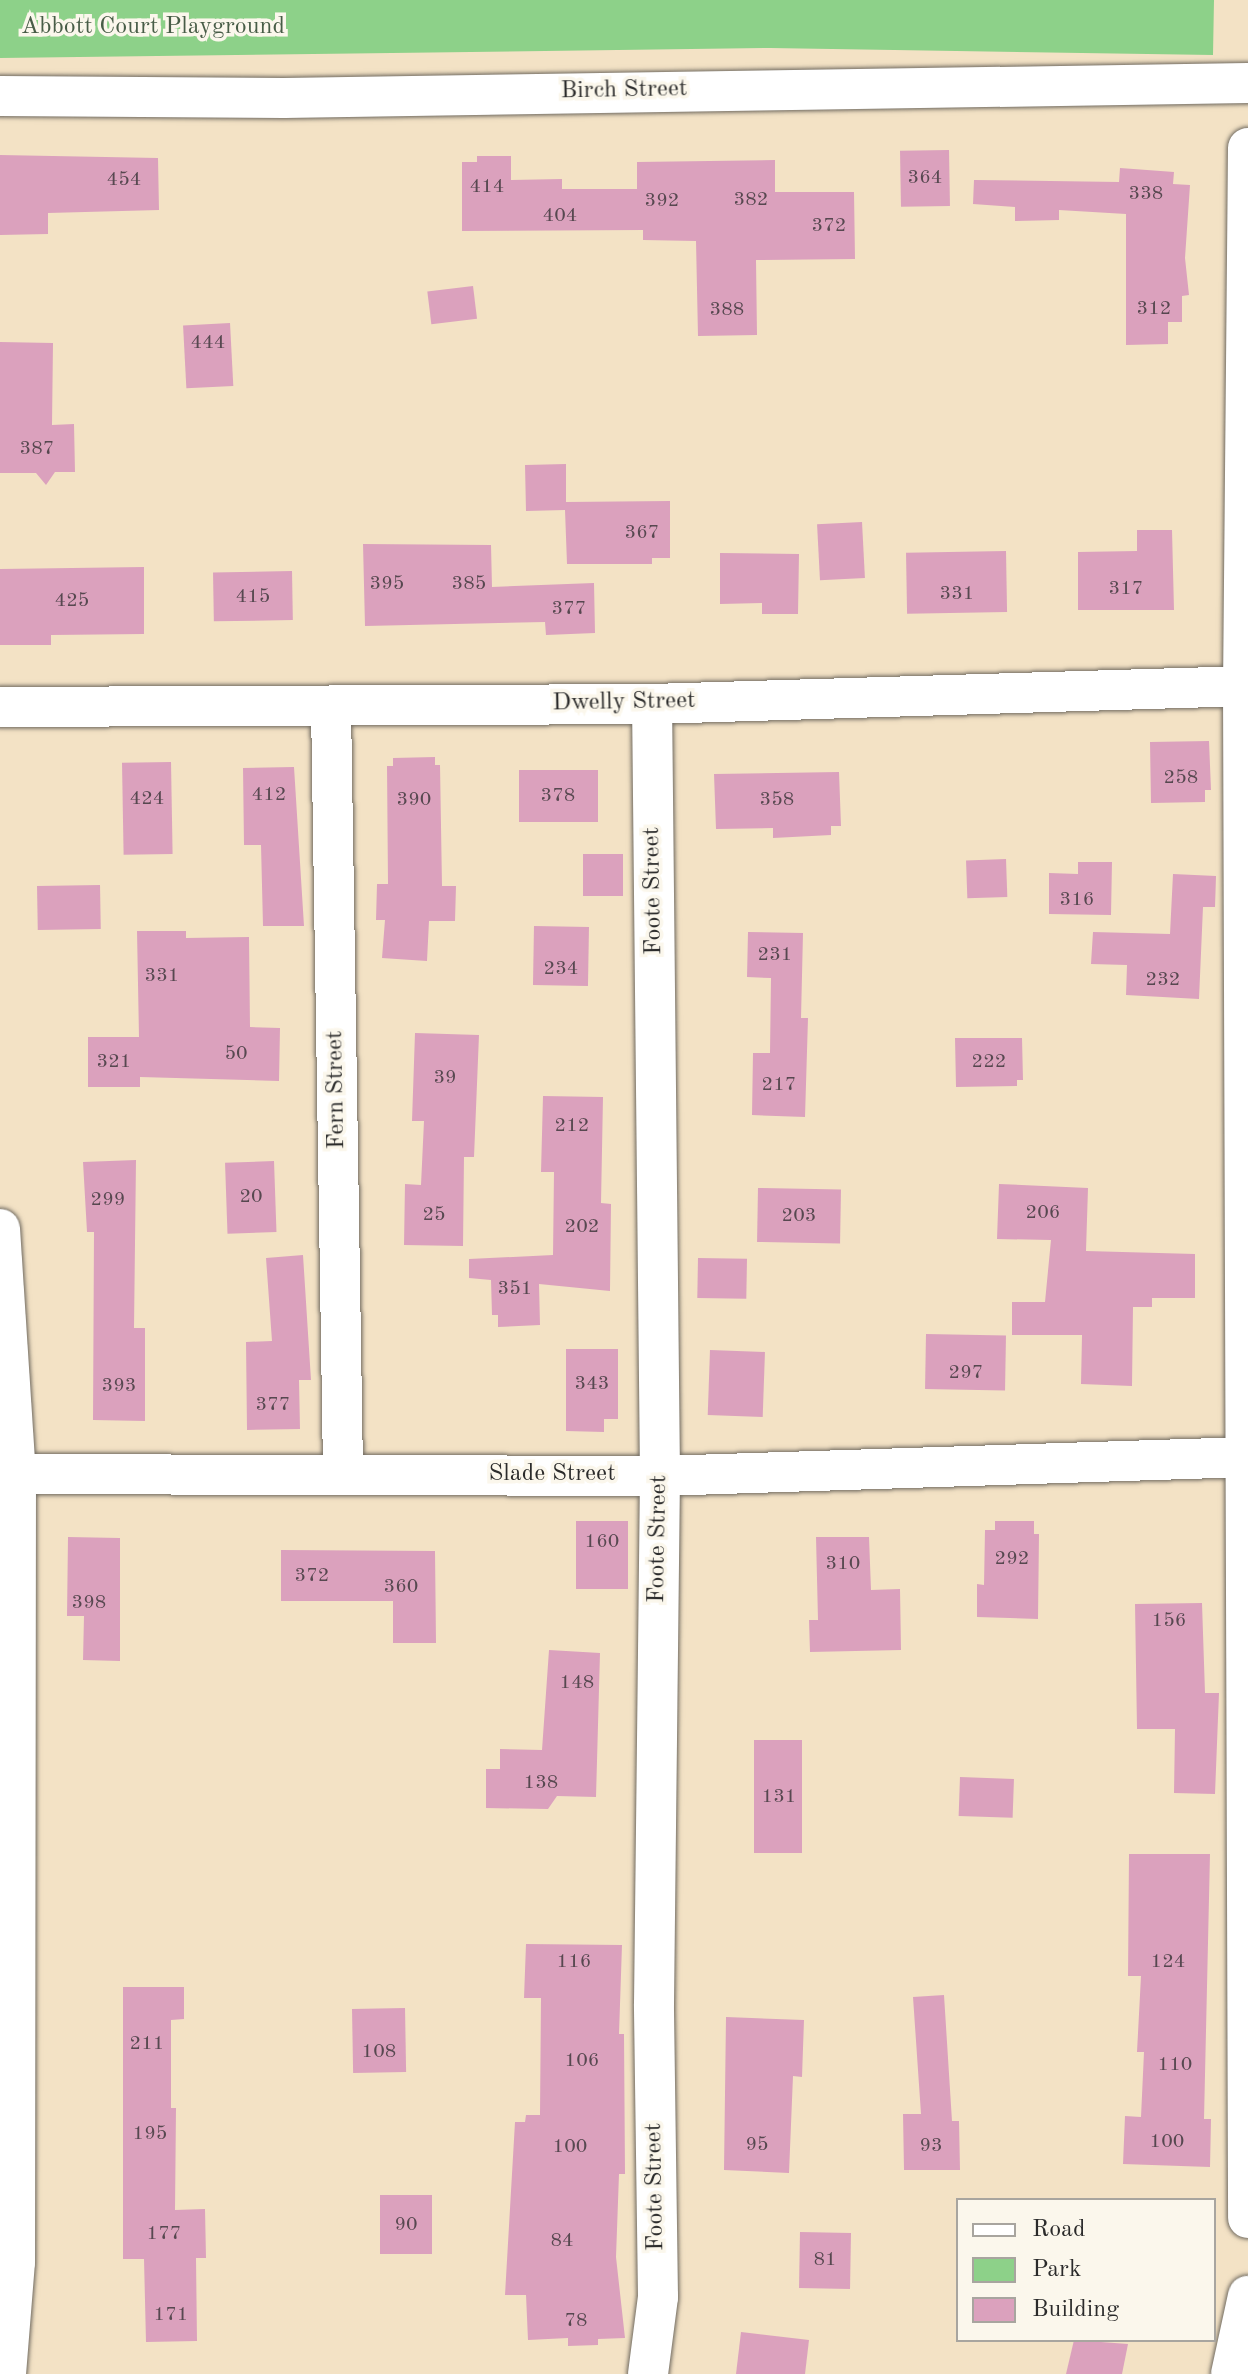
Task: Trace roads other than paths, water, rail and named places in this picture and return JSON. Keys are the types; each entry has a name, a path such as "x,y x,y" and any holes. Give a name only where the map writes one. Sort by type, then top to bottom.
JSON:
{"street":[{"name":"Birch Street","path":"0,96 284,98 1248,83"},
{"path":"1248,148 1248,2218"},
{"name":"Dwelly Street","path":"0,707 652,704 1246,686"},
{"name":"Foote Street","path":"648,2374 658,2297 654,1988 660,1476 652,704"},
{"name":"Fern Street","path":"331,706 343,1474"},
{"path":"0,1229 8,1474 15,2262 6,2374"},
{"name":"Slade Street","path":"8,1474 660,1476 1246,1457"},
{"path":"1231,2374 1248,2296"}],"park label":[{"name":"Abbott Court Playground","path":"153,28"}]}
